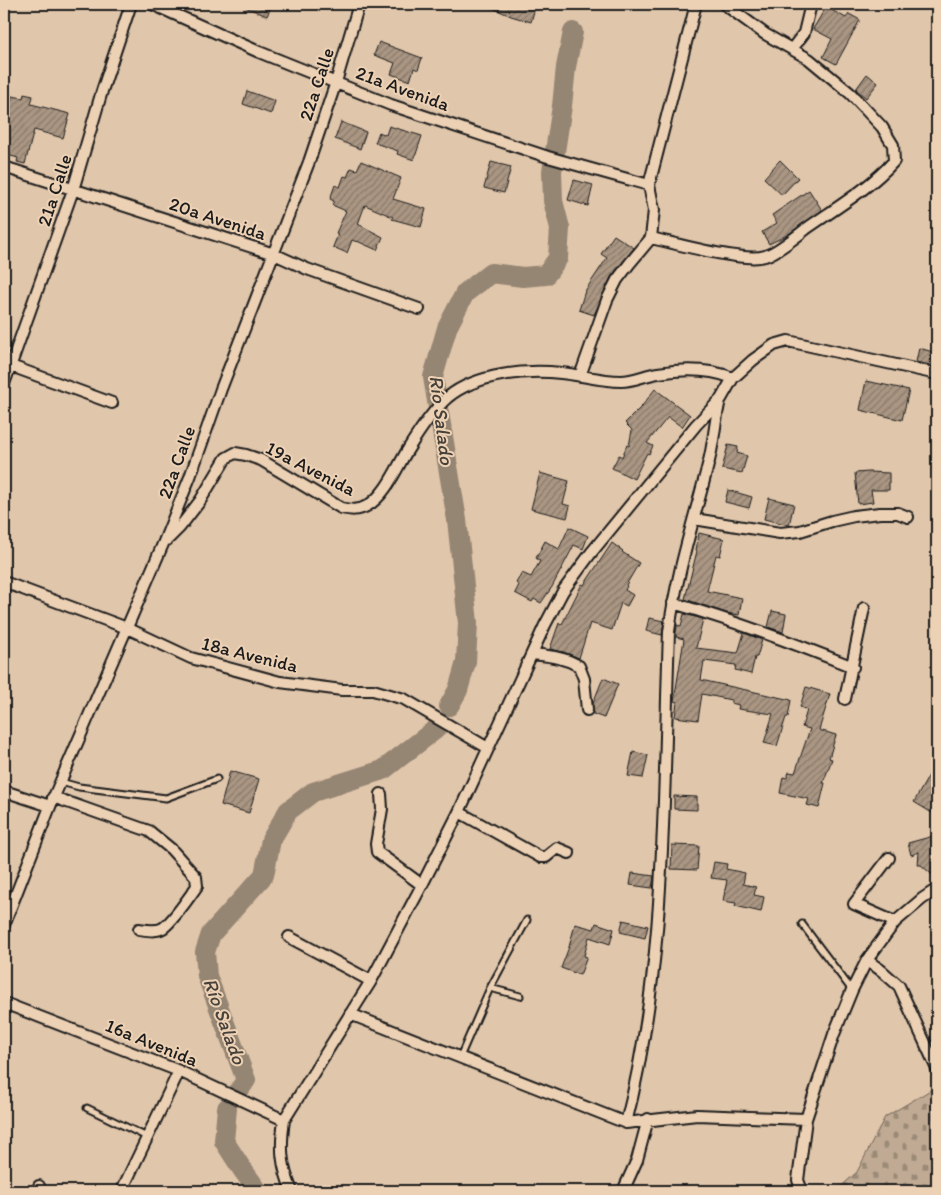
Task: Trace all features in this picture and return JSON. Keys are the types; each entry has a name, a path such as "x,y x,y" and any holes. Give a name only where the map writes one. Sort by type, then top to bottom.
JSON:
{"street":[{"name":"21a Calle","path":"4,384 74,190 102,91 131,4"},
{"name":"21a Avenida","path":"152,4 260,52 391,105 552,158 649,185"},
{"name":"22a Calle","path":"4,925 52,801 163,544 309,162 336,82 359,4"},
{"path":"696,4 649,185 654,210 651,238 617,280 606,300 580,376 622,381 656,373 680,370 714,373 733,378"},
{"path":"651,238 740,256 764,257 790,241 847,200 884,172 894,160 893,145 876,120 850,93 809,59 765,34 724,4"},
{"path":"792,49 804,34 811,4"},
{"name":"20a Avenida","path":"4,167 274,254 306,269 419,309"},
{"path":"292,1191 283,1167 280,1143 284,1120 370,981 422,885 459,812 563,591 591,553 700,421 721,399 733,378 774,345 788,341 937,374"},
{"path":"11,366 112,403"},
{"name":"19a Avenida","path":"163,544 180,527 200,501 226,458 235,454 261,460 341,508 354,510 367,506 380,494 431,417 448,397 469,384 492,377 530,371 580,376"},
{"path":"626,1123 644,1035 651,983 662,850 669,632 673,603 710,457 721,399"},
{"path":"700,421 710,418 715,425"},
{"path":"694,519 780,533 800,531 854,516 898,513 908,517"},
{"name":"18a Avenida","path":"4,582 127,628 191,658 280,682 342,690 373,690 404,699 488,748"},
{"path":"673,603 741,625 853,667"},
{"path":"845,699 864,608"},
{"path":"532,654 569,660 579,666 584,679 587,710"},
{"path":"4,791 52,801 149,831 171,849 196,877 196,886 163,928 153,931 139,929"},
{"path":"381,794 382,810 376,844 377,852 422,885"},
{"path":"459,812 540,857 546,857 557,848 569,853"},
{"path":"889,858 854,904 895,922"},
{"path":"802,1191 798,1180 806,1119 834,1034 852,990 867,960 895,922 922,898 937,889"},
{"path":"290,937 370,981"},
{"path":"867,960 899,986 937,1069"},
{"name":"16a Avenida","path":"4,1003 179,1071 284,1120"},
{"path":"350,1014 626,1123 696,1114 806,1119"},
{"path":"124,1186 179,1071"},
{"path":"623,1191 637,1160 648,1120"}],"lane":[{"path":"60,782 79,787 166,798 217,779"},
{"path":"460,1058 490,988 527,920"},
{"path":"802,924 852,990"},
{"path":"490,988 520,996"},
{"path":"87,1108 148,1138"}],"green space":[{"path":"934,1088 937,1094 937,1191 836,1191 857,1172 885,1117"}],"building":[{"path":"238,4 272,4 267,16"},
{"path":"483,4 536,4 531,22"},
{"path":"826,7 846,18 849,14 860,20 836,64 823,57 832,39 813,29"},
{"path":"379,42 422,58 418,70 414,68 410,81 391,74 395,63 374,55"},
{"path":"867,74 878,83 866,98 856,89"},
{"path":"247,91 275,101 271,114 243,104"},
{"path":"24,94 33,96 31,104 70,114 63,138 34,130 25,164 17,162 18,158 4,154 4,131 7,120 4,118 4,98 11,100 12,96 23,98"},
{"path":"341,122 366,132 360,149 335,139"},
{"path":"389,126 422,136 414,160 397,154 398,151 375,143 379,132 386,135"},
{"path":"780,160 798,178 782,195 764,178"},
{"path":"361,161 401,178 393,199 426,209 421,227 392,219 393,217 365,205 358,224 383,237 377,250 352,240 347,253 333,247 338,234 336,233 346,211 332,205 334,201 330,199 335,185 340,187 344,176 347,177 351,168 357,170"},
{"path":"491,162 511,167 504,193 484,188"},
{"path":"574,180 593,185 588,206 568,200"},
{"path":"809,190 822,210 787,235 769,244 762,232 777,223 772,215"},
{"path":"614,235 634,248 611,277 594,315 579,310 585,291 607,258 601,254"},
{"path":"919,348 933,352 930,365 916,362"},
{"path":"866,381 909,390 902,420 860,410"},
{"path":"655,389 690,415 682,427 668,417 647,443 653,446 649,454 647,453 634,479 612,468 619,455 622,457 627,445 629,446 632,430 625,423"},
{"path":"728,445 738,447 737,453 747,456 742,473 722,469"},
{"path":"540,473 569,481 563,504 570,506 567,518 531,509"},
{"path":"855,473 889,473 889,490 871,490 873,502 858,504"},
{"path":"728,490 752,497 749,508 725,502"},
{"path":"769,498 794,504 789,525 764,519"},
{"path":"569,527 588,536 583,549 574,545 552,587 541,603 534,599 532,602 515,593 519,585 516,583 522,573 531,577 540,561 536,558 545,541 559,549"},
{"path":"699,533 724,539 720,556 716,555 707,591 742,598 739,615 726,613 685,599 697,551"},
{"path":"612,543 639,563 626,585 625,590 633,595 627,606 621,603 612,630 590,623 579,658 550,649 559,623 562,624 582,584 584,585"},
{"path":"772,611 786,614 783,632 768,627"},
{"path":"684,614 703,619 696,648 738,653 744,633 762,640 751,674 735,670 736,665 704,661 701,680 791,700 788,717 786,717 777,746 764,743 773,714 738,709 739,705 731,703 731,700 702,694 698,720 675,717 677,702 674,701 684,639 676,637 676,633 677,625 681,626"},
{"path":"649,618 664,621 662,635 646,631"},
{"path":"603,678 618,684 604,718 593,714 593,703"},
{"path":"806,687 830,694 819,730 836,735 829,758 832,759 823,783 825,783 819,808 807,805 809,799 780,793 783,777 787,778 789,772 795,773 810,729 802,727 807,710 800,707"},
{"path":"633,752 648,755 643,778 628,776"},
{"path":"937,761 937,816 914,802"},
{"path":"230,771 259,779 249,813 221,805"},
{"path":"674,796 697,797 697,810 674,809"},
{"path":"937,835 937,879 921,865 918,865 919,852 911,855 908,843"},
{"path":"672,845 699,846 697,870 671,869"},
{"path":"714,862 727,864 726,869 745,873 743,884 756,887 754,895 764,897 761,912 735,906 736,903 723,901 727,880 711,878"},
{"path":"632,873 654,876 652,888 630,885"},
{"path":"623,920 648,926 645,938 620,932"},
{"path":"596,923 614,929 610,944 589,937 584,956 587,957 580,975 561,968 575,924 594,929"}],"waterway":[{"name":"Río Salado","path":"449,706 458,690 466,662 468,623 457,520 433,377 447,328 465,293 491,273 523,277 546,275 558,258 560,228 553,201 552,171 566,67 573,32"},
{"name":"Río Salado","path":"236,1095 246,1080 207,976 205,952 211,934 264,875 271,840 288,811 313,792 383,770 436,729"},
{"name":"Río Salado","path":"227,1108 224,1141 258,1191"}]}
